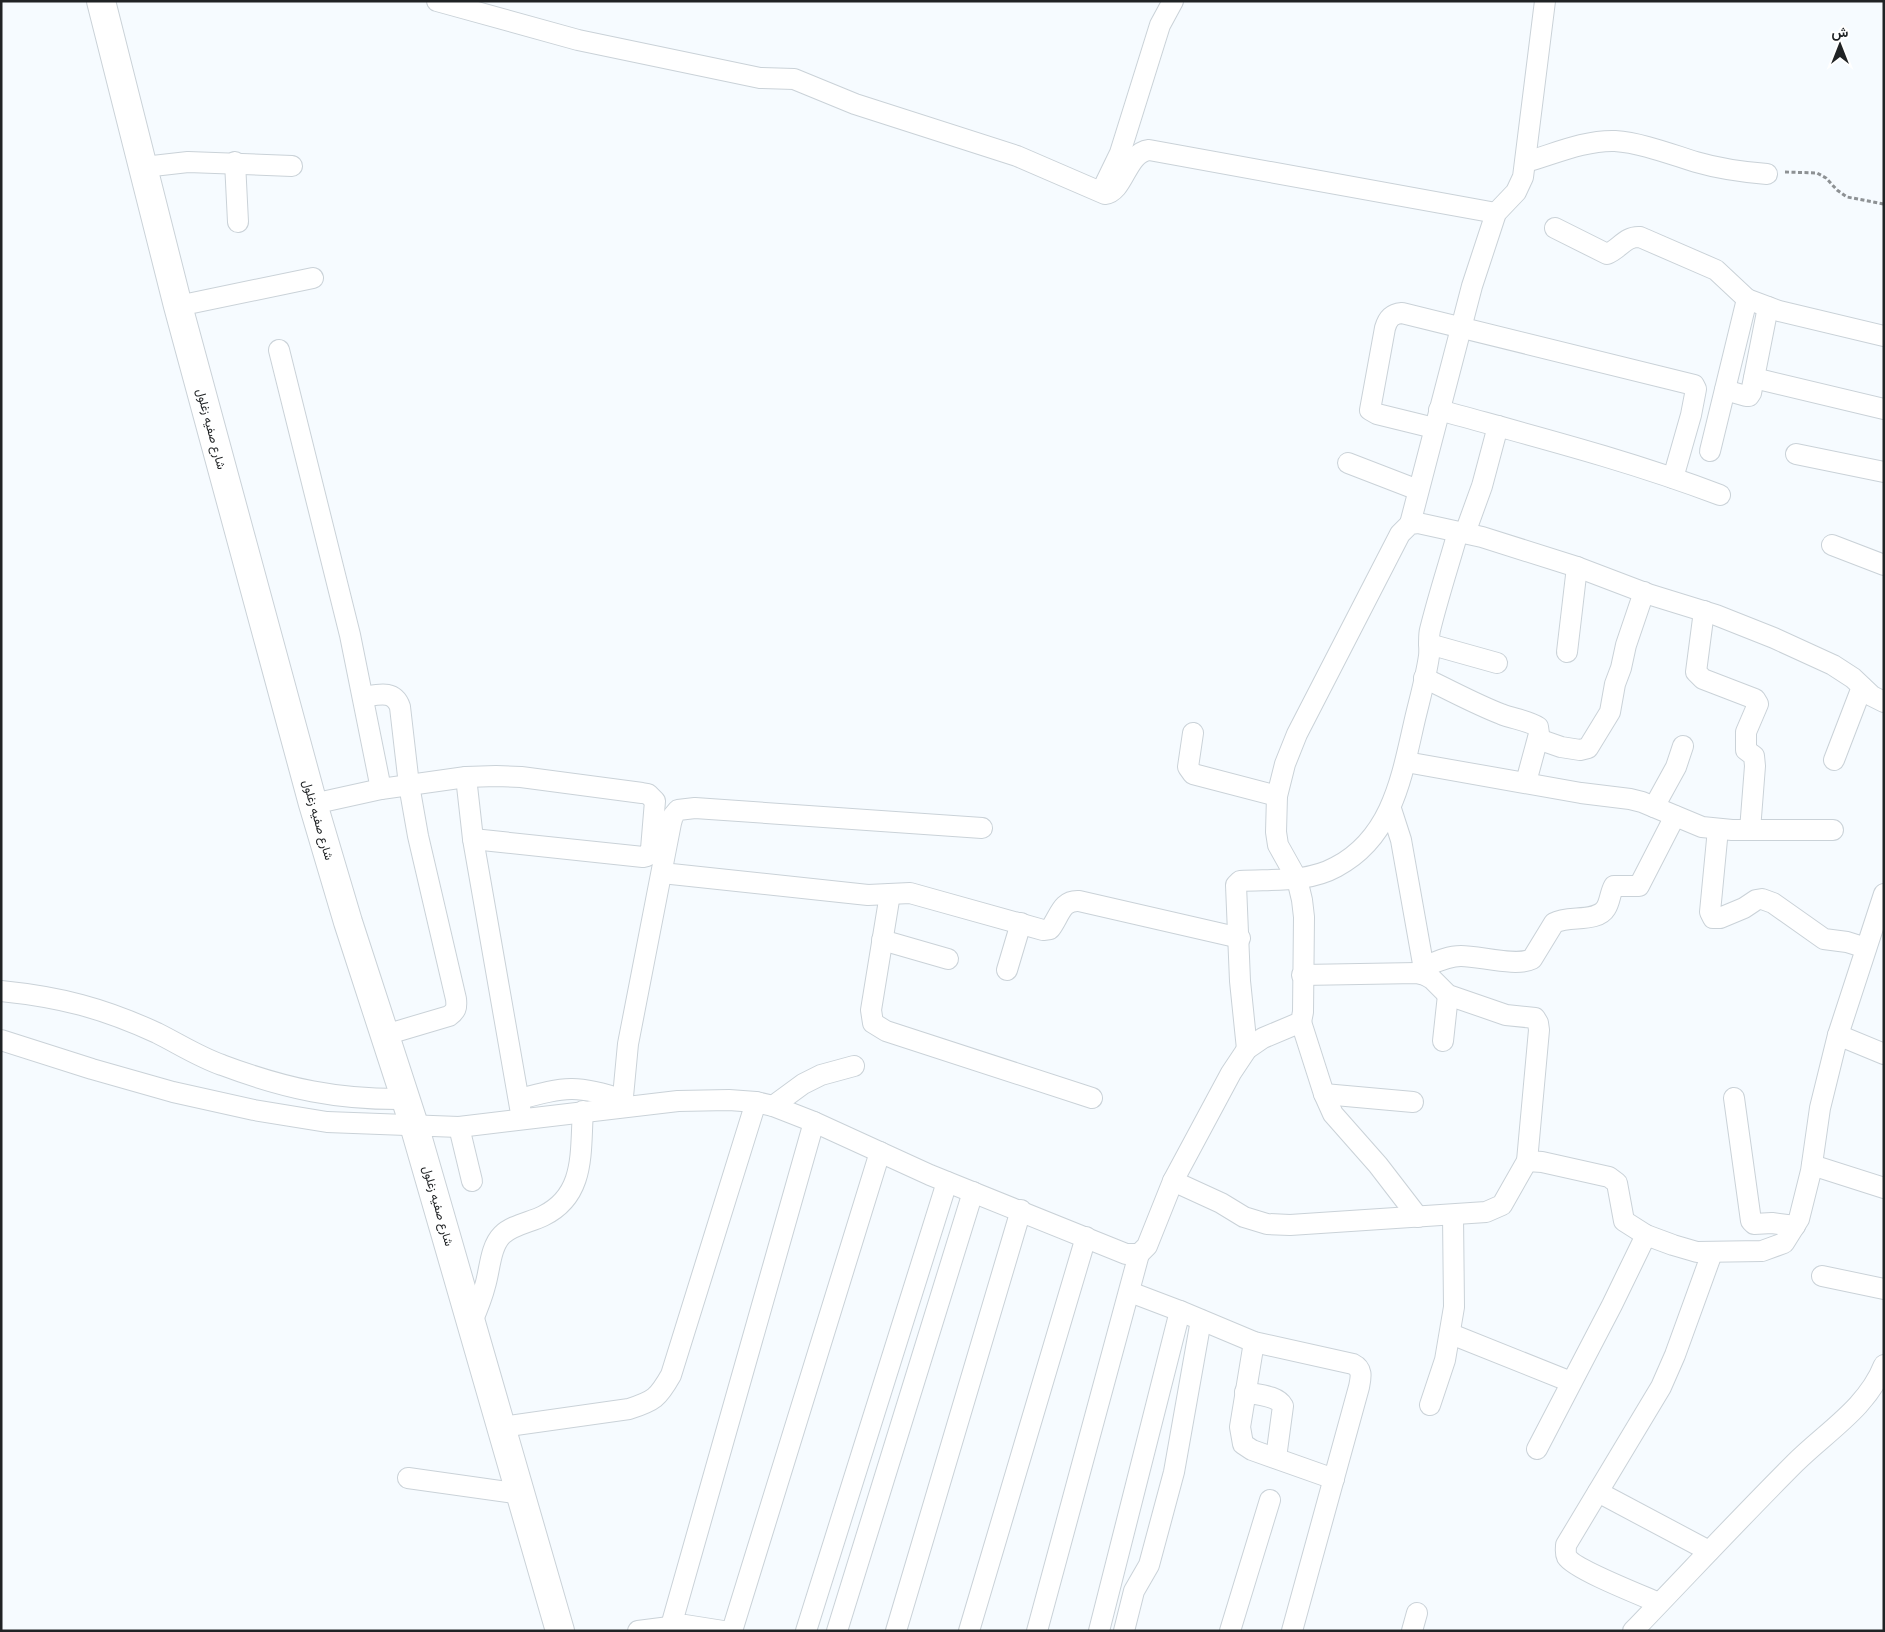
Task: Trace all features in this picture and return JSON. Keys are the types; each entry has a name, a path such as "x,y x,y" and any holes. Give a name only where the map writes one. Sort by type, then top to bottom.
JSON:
{"street":[{"path":"437,1 578,40 760,78 794,79 855,104 1017,156 1055,171 1101,193 1108,194 1112,192 1138,154 1149,150 1496,213"},
{"path":"1101,193 1120,153 1156,38 1172,1"},
{"path":"1418,1217 1378,1165 1333,1114 1324,1094 1301,1022 1303,1012 1304,917 1297,879 1278,845 1276,832 1277,796 1285,764 1305,717 1393,546 1400,534 1410,524 1460,328 1496,213 1516,192 1523,177 1526,162 1527,131 1545,1"},
{"name":"شارع صفيه زغلول","path":"103,2 178,306 313,804 348,922 414,1125 560,1631"},
{"path":"1526,162 1586,144 1614,141 1635,144 1723,169 1743,173 1767,174"},
{"path":"144,167 188,162 235,162 292,166"},
{"path":"235,162 238,222"},
{"path":"1555,228 1607,254 1615,251 1627,239 1640,237 1716,270 1747,299 1768,307 1884,336"},
{"path":"178,306 313,278"},
{"path":"1710,451 1747,299"},
{"path":"1725,390 1749,396 1752,393 1768,307"},
{"path":"1674,478 1691,415 1696,389 1694,385 1402,314 1395,314 1390,317 1385,328 1370,410 1377,414 1498,426 1674,478 1720,495"},
{"path":"279,350 348,626 381,789"},
{"path":"1754,378 1884,409"},
{"path":"1248,1049 1240,981 1240,938 1236,900 1237,883 1256,880 1297,879 1338,867 1359,851 1379,829 1391,809 1406,762 1424,678 1429,632 1461,532 1482,486 1498,426"},
{"path":"1796,454 1884,472"},
{"path":"1348,463 1418,490"},
{"path":"1410,524 1418,523 1461,532 1577,567 1644,592 1704,611 1774,638 1833,666 1853,678 1872,696 1884,702"},
{"path":"1832,545 1884,564"},
{"path":"1566,652 1577,567"},
{"path":"1538,739 1580,750 1588,748 1610,712 1615,684 1626,645 1644,592"},
{"path":"1704,611 1696,672 1703,678 1754,699 1758,704 1746,732 1746,750 1754,756 1755,766 1750,830"},
{"path":"1429,644 1497,663"},
{"path":"1424,678 1462,698 1503,715 1535,725 1539,729 1526,782"},
{"path":"1834,760 1862,687"},
{"path":"362,697 386,694 394,696 398,700 418,836 457,1007 455,1012 449,1016 385,1035"},
{"path":"1193,733 1188,767 1193,774 1277,796"},
{"path":"1654,807 1676,767 1683,746"},
{"path":"1406,762 1581,793 1630,799 1642,802 1702,827 1750,830 1833,830"},
{"path":"313,804 381,789 466,777 496,776 521,777 642,793 652,797 656,805 651,848 647,856 643,857 473,839"},
{"path":"466,777 473,839 522,1119"},
{"path":"623,1104 628,1044 673,816 678,810 686,808 982,828"},
{"path":"1173,1181 1244,1216 1267,1224 1290,1225 1453,1215 1486,1212 1502,1206 1527,1161 1539,1030 1538,1023 1534,1018 1506,1015 1448,995 1424,971 1401,840 1391,809"},
{"path":"1302,976 1417,973 1447,958 1461,956 1516,962 1532,960 1554,923 1582,917 1598,916 1607,907 1614,886 1639,886 1675,816"},
{"path":"1718,829 1710,912 1713,918 1726,916 1756,900 1762,899 1773,903 1824,938 1866,948"},
{"path":"662,873 868,895 910,893 1047,930 1053,925 1064,904 1079,901 1240,938"},
{"path":"890,894 871,1010 873,1023 878,1027 1092,1098"},
{"path":"1527,1161 1542,1162 1609,1177 1617,1183 1624,1221 1646,1235 1673,1245 1697,1252 1712,1253 1762,1251 1778,1247 1784,1243 1799,1219 1812,1165 1820,1108 1838,1036 1884,894"},
{"path":"1007,970 1021,923"},
{"path":"882,940 948,960"},
{"path":"1,991 29,993 88,1006 158,1034 220,1064 286,1087 367,1100 406,1100"},
{"path":"1443,1041 1448,995"},
{"path":"1,1040 92,1069 174,1092 254,1110 327,1122 459,1127 623,1104 729,1100 765,1104 814,1122 947,1182 1086,1238 1126,1254 1139,1254 1144,1251 1173,1181 1231,1073 1248,1049 1263,1038 1301,1022"},
{"path":"1838,1036 1884,1054"},
{"path":"502,1427 629,1409 649,1403 661,1392 671,1376 765,1104 821,1075 854,1066"},
{"path":"520,1099 554,1090 573,1088 600,1092 623,1104"},
{"path":"1324,1094 1413,1102"},
{"path":"1734,1098 1751,1221 1754,1224 1772,1223 1795,1226"},
{"path":"472,1322 486,1284 494,1247 502,1235 515,1227 544,1215 560,1205 570,1194 580,1162 582,1111"},
{"path":"671,1626 814,1122"},
{"path":"459,1127 472,1181"},
{"path":"732,1631 880,1152"},
{"path":"1812,1165 1884,1188"},
{"path":"806,1631 947,1182"},
{"path":"837,1631 973,1192"},
{"path":"896,1631 1020,1210"},
{"path":"1430,1406 1445,1360 1451,1334 1454,1307 1453,1215"},
{"path":"1537,1448 1612,1305 1646,1235"},
{"path":"968,1631 1086,1238"},
{"path":"1659,1603 1582,1568 1568,1558 1565,1552 1566,1546 1661,1387 1675,1355 1712,1253"},
{"path":"1037,1631 1139,1254"},
{"path":"1822,1276 1884,1289"},
{"path":"1130,1292 1254,1342 1353,1364 1358,1367 1361,1373 1359,1387 1292,1631"},
{"path":"1099,1631 1180,1311"},
{"path":"1124,1631 1134,1592 1149,1565 1174,1472 1201,1320"},
{"path":"1451,1334 1571,1382"},
{"path":"1254,1342 1240,1427 1243,1444 1252,1450 1334,1479"},
{"path":"1633,1631 1796,1462 1853,1411 1867,1396 1884,1365"},
{"path":"1245,1392 1280,1401 1283,1406 1276,1458"},
{"path":"408,1478 521,1494"},
{"path":"1598,1492 1709,1551"},
{"path":"1230,1631 1270,1500"},
{"path":"1114,1569 1143,1578"},
{"path":"638,1631 671,1626 698,1626 723,1631"}],"path":[{"path":"1767,174 1794,171 1818,173 1847,197 1884,204"}]}
